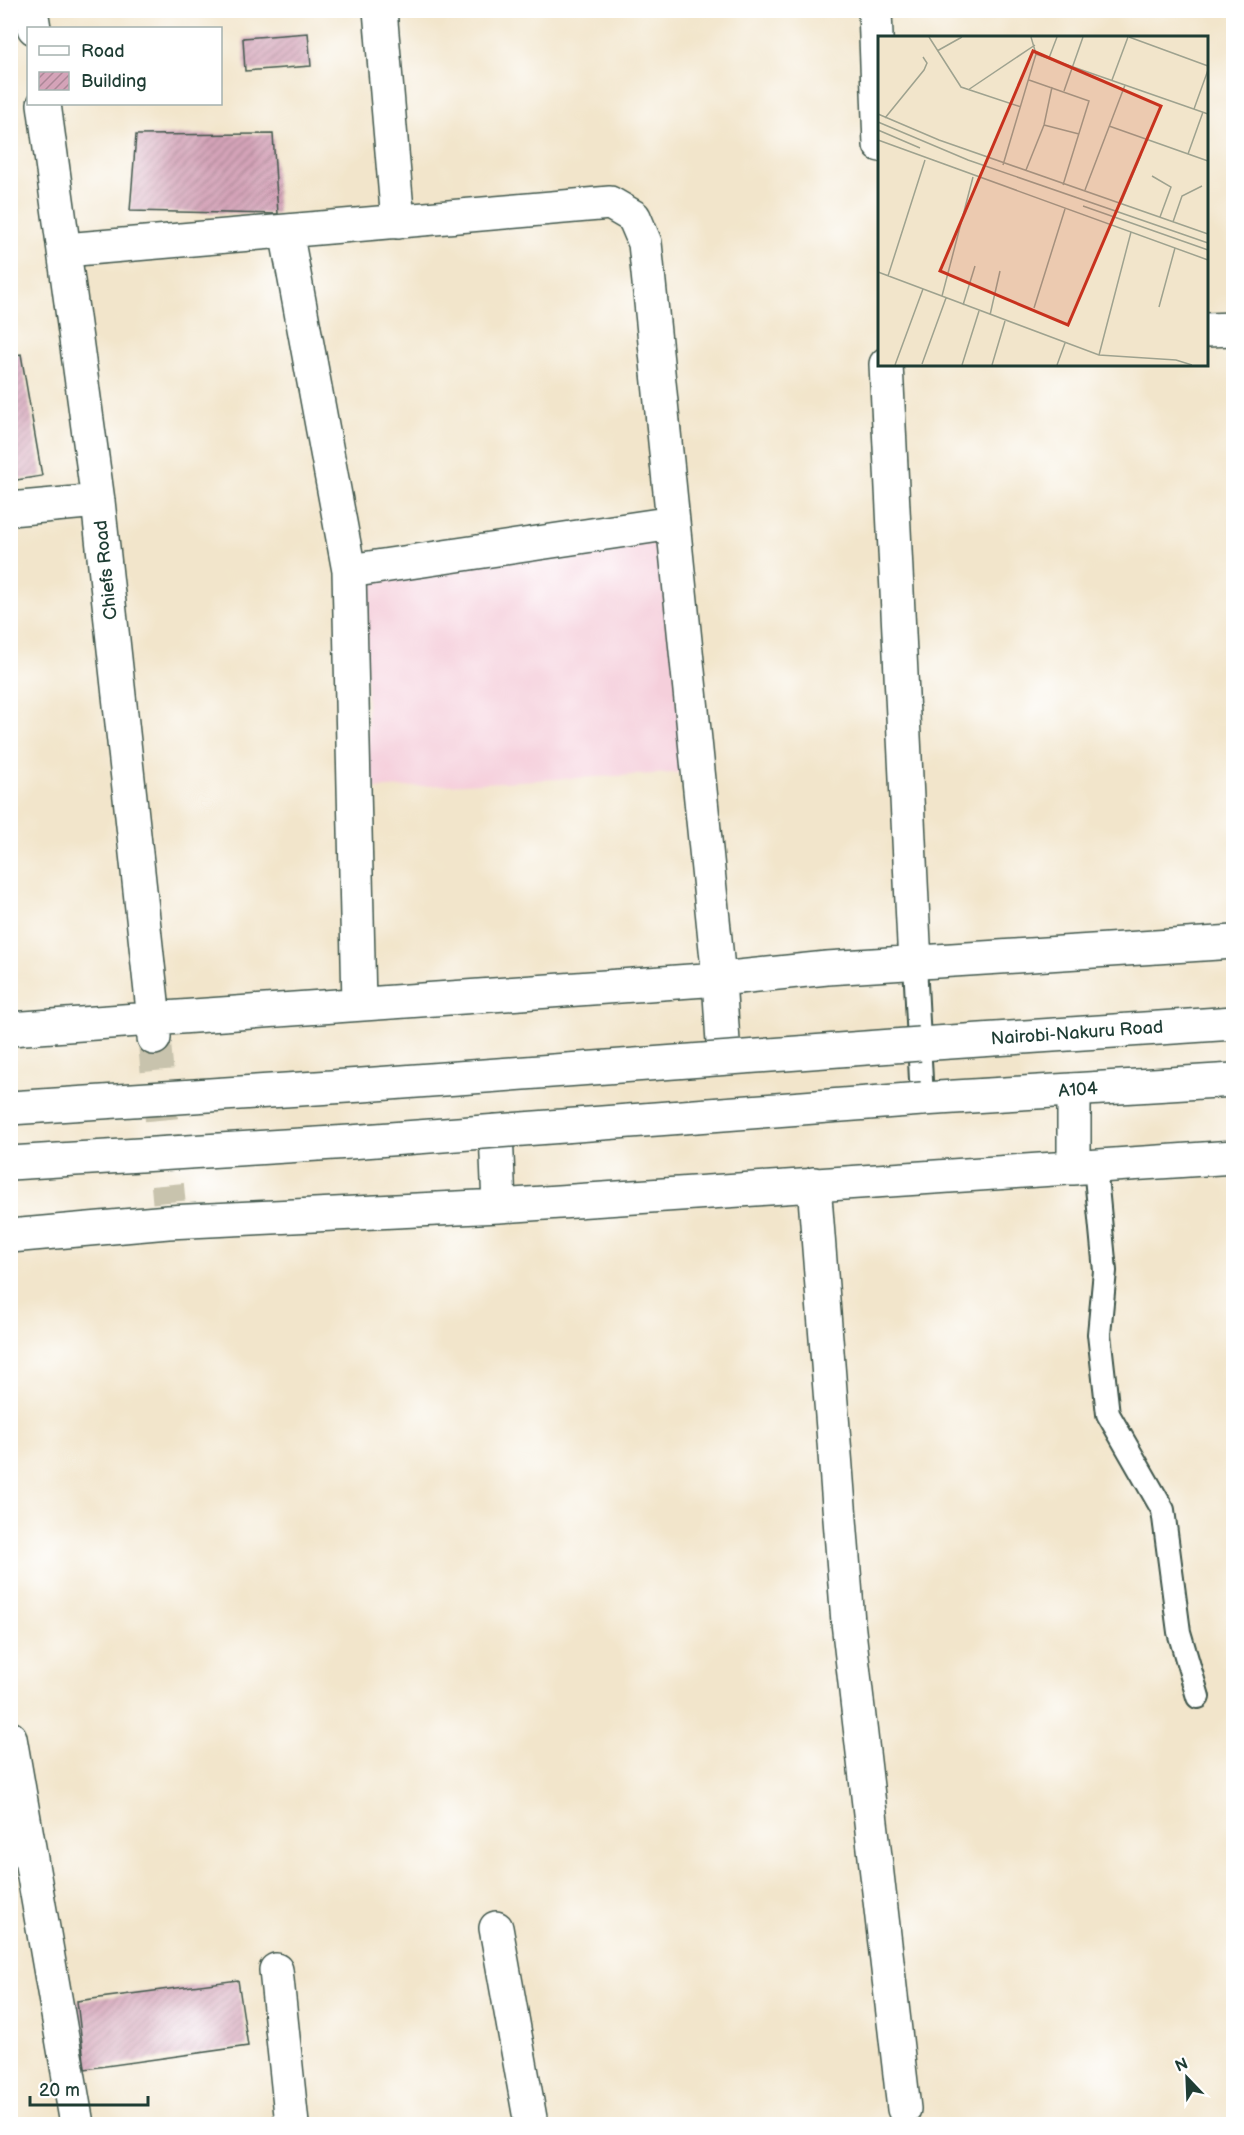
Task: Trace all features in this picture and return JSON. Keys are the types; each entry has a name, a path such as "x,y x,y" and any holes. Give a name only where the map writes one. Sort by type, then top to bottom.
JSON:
{"main road":[{"path":"31,10 34,27"},
{"path":"380,10 398,222"},
{"path":"876,10 878,100"},
{"name":"Chiefs Road","path":"44,105 98,501 154,1029"},
{"path":"64,250 610,203 634,217 645,243 724,1058"},
{"path":"286,231 349,572 359,1003"},
{"path":"1208,330 1233,329"},
{"path":"886,366 915,964"},
{"path":"10,509 98,501"},
{"path":"349,572 673,523"},
{"path":"10,1029 154,1029 359,1003 718,979 827,968 1233,942"},
{"name":"Nairobi-Nakuru Road","path":"10,1108 1233,1023"},
{"name":"A104","path":"10,1163 496,1131 922,1099 1233,1080"},
{"path":"1074,1090 1085,1167"},
{"path":"496,1131 499,1206"},
{"path":"10,1236 169,1212 499,1206 1233,1157"},
{"path":"814,1184 848,1622 904,2109"},
{"path":"10,1738 77,2124"},
{"path":"496,1928 531,2124"},
{"path":"276,1970 292,2124"}],"lane":[{"path":"915,964 922,1099"},
{"path":"1085,1167 1105,1271 1099,1334 1108,1414 1163,1510 1179,1632 1198,1697"}],"shaded area":[{"path":"669,530 692,772 369,789 364,580"}],"building":[{"path":"308,33 311,66 245,71 243,38"},
{"path":"273,134 278,214 130,211 136,135"},
{"path":"21,354 42,476 10,481 10,356"},
{"path":"238,1980 248,2046 85,2069 77,2001"}],"tunnel":[{"path":"154,1038 169,1202"}]}
